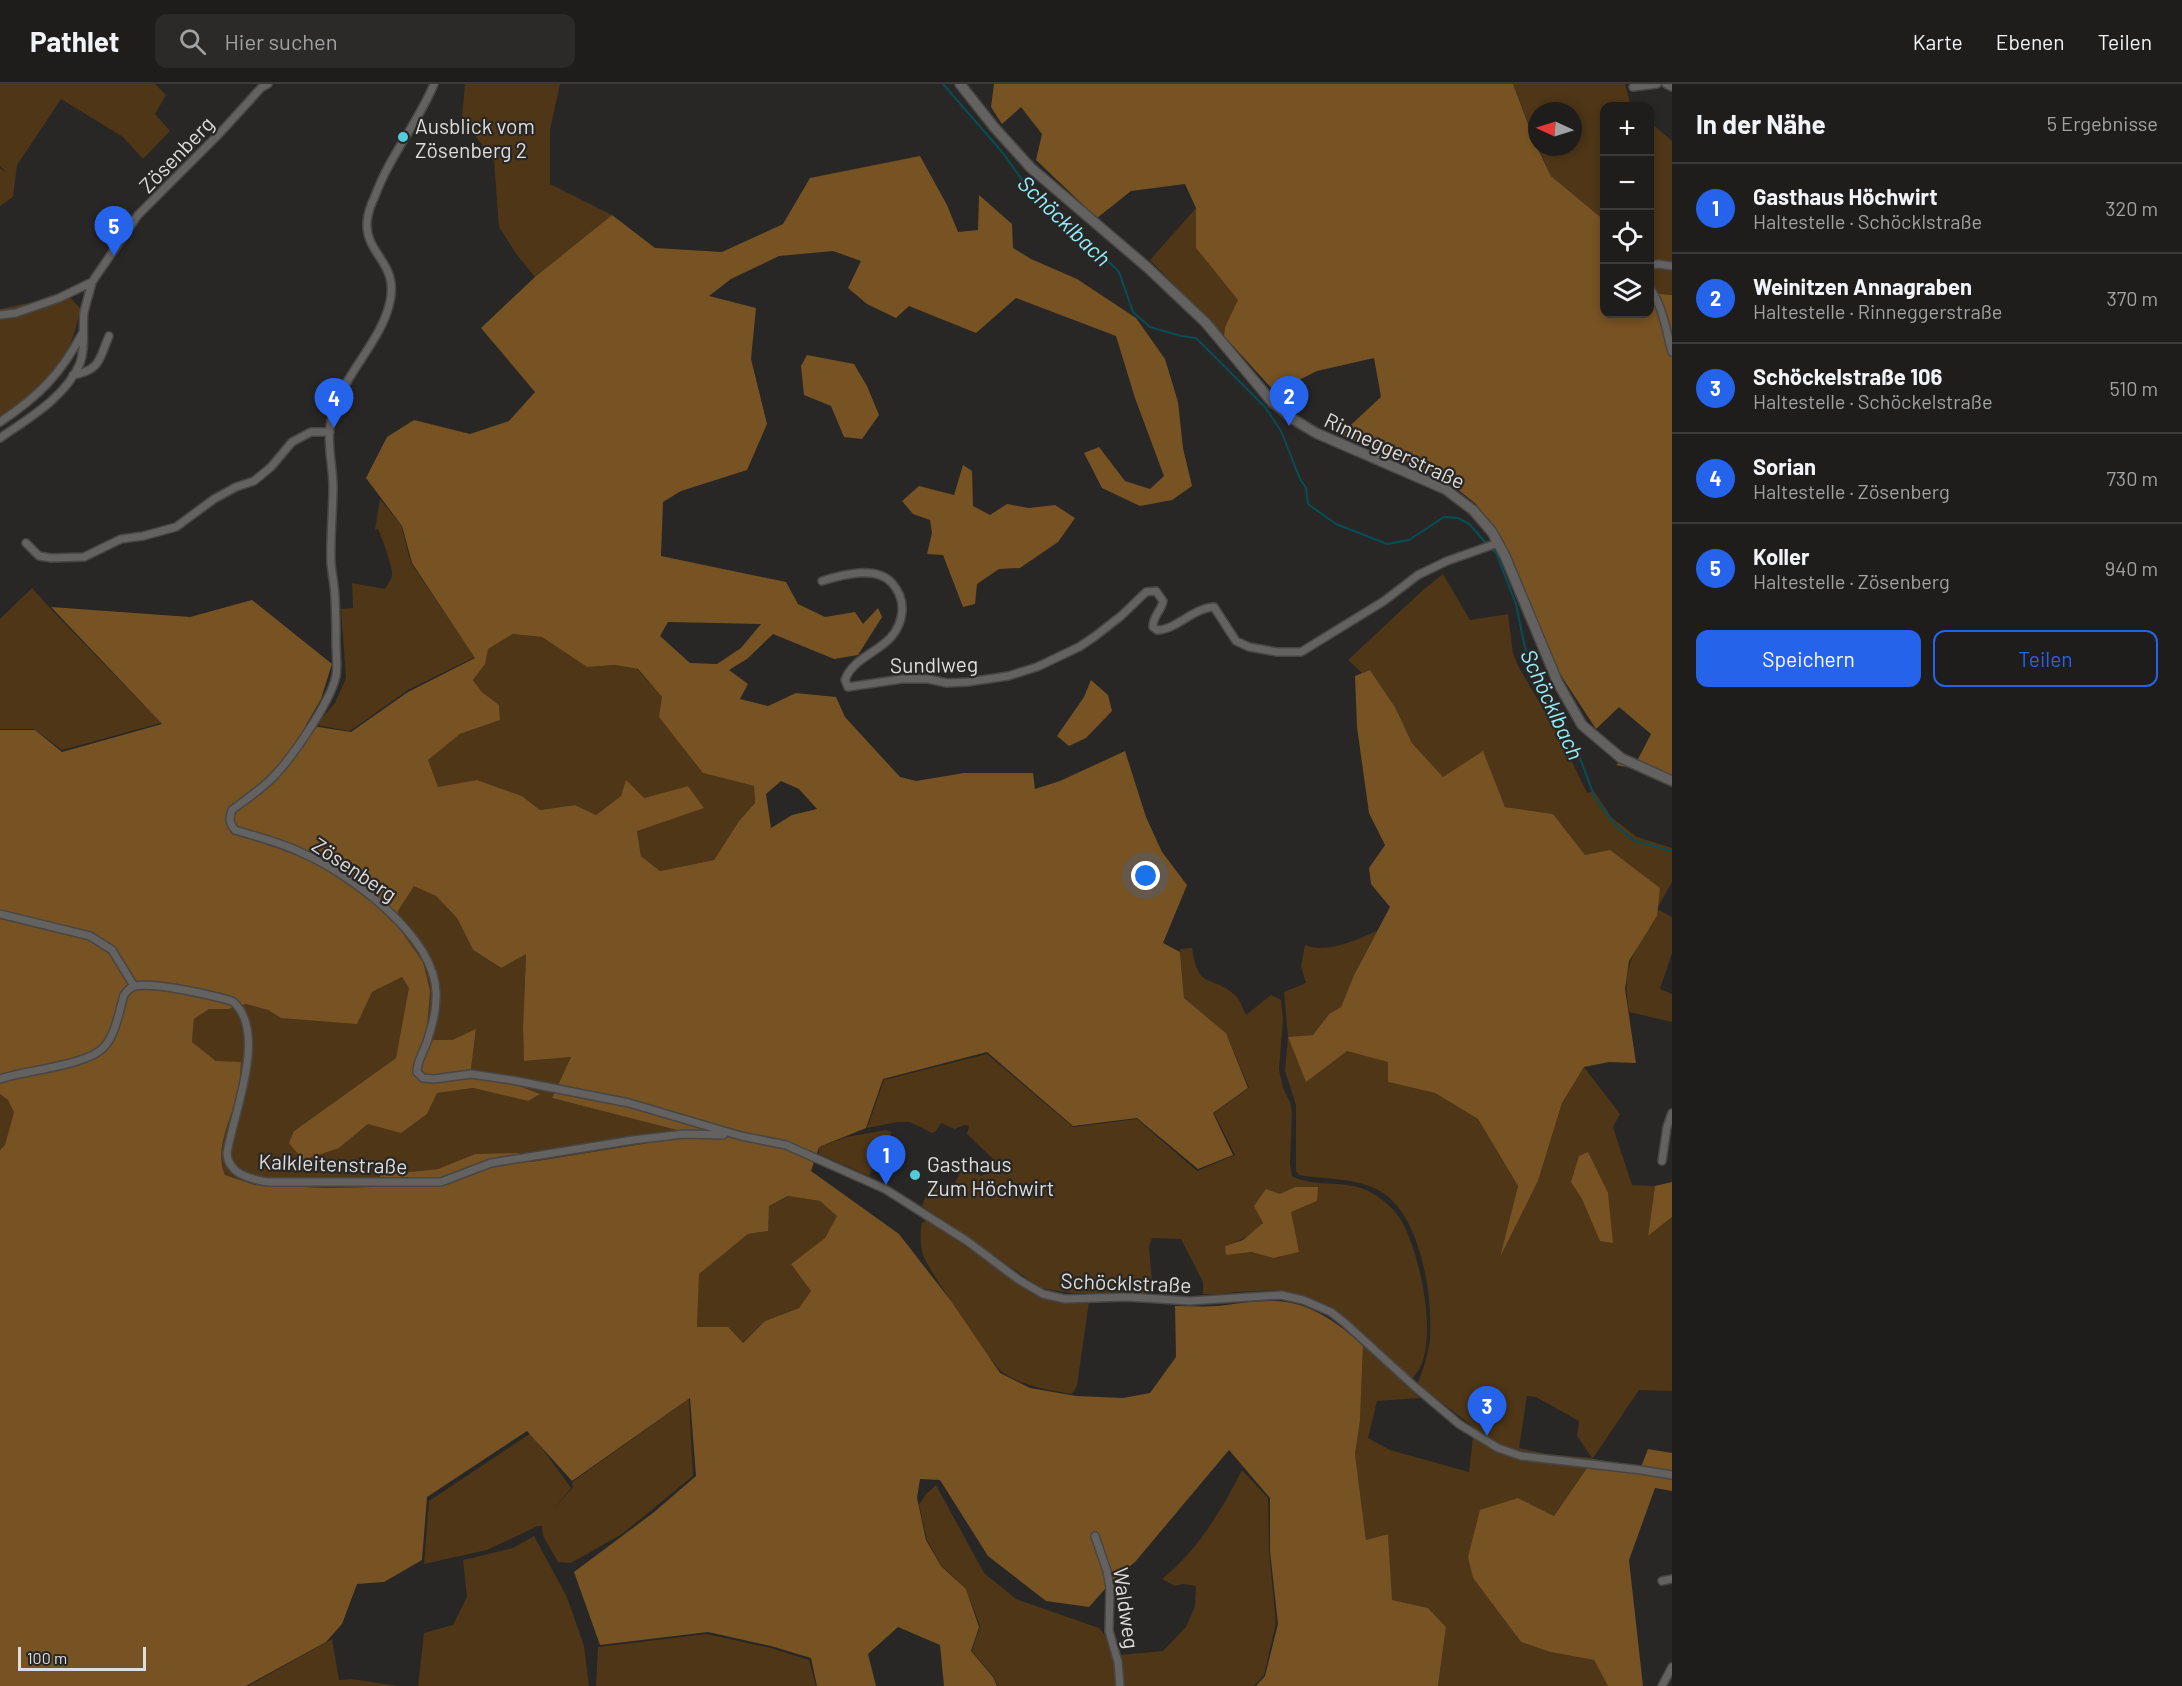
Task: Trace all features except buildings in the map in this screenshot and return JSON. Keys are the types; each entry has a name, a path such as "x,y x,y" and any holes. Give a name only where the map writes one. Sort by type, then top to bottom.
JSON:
{"main road":[{"name":"Rinneggerstraße","path":"960,84 1030,168 1148,268 1198,316 1272,402 1293,419 1316,433 1445,489 1473,510 1492,532 1505,556 1558,683 1582,725 1620,758 1672,781"}],"street":[{"name":"Zösenberg","path":"0,438 55,397 73,375 80,363 84,345 84,312 92,282 138,215 219,134 261,88 268,84"},
{"name":"Zösenberg","path":"434,84 424,108 396,150 381,179 369,210 368,234 371,244 385,264 392,280 392,292 389,308 380,327 339,399 330,432 333,486 330,539 335,598 337,673 332,692 322,711 279,771 232,810 229,816 231,825 235,830 279,843 324,863 370,896 409,932 428,963 435,981 436,993 431,1028 417,1063 417,1072 423,1078 434,1079 471,1074 512,1080 629,1103 741,1136"},
{"path":"1633,87 1657,84"},
{"path":"1666,84 1672,87"},
{"path":"1654,264 1672,266"},
{"name":"Zösenberg","path":"0,315 16,313 59,298 92,282"},
{"path":"1654,294 1663,315 1672,352"},
{"name":"Zösenberg","path":"0,422 44,389 69,359 84,330"},
{"name":"Zösenberg","path":"73,375 89,372 96,366 109,336"},
{"path":"26,543 39,556 84,557 121,539 176,527 214,499 236,487 254,481 271,467 292,442 311,432 330,432"},
{"name":"Sundlweg","path":"822,581 842,575 873,573 890,580 899,591 903,607 902,618 896,632 884,646 854,666 845,681 848,687 902,679 928,679 947,683 969,682 1008,676 1058,658 1094,637 1150,591 1156,591 1163,601 1153,622 1153,627 1157,630 1167,628 1184,618 1214,607 1236,640 1249,648 1277,652 1301,652 1376,606 1418,575 1447,561 1498,543"},
{"path":"0,914 90,936 112,950 134,986 124,994 116,1023 103,1048 84,1058 0,1079"},
{"name":"Kalkleitenstraße","path":"134,986 169,988 222,998 232,1001 245,1016 247,1054 244,1085 227,1161 231,1168 253,1180 268,1182 441,1182 491,1163 622,1141 684,1134 741,1136"},
{"path":"1662,1161 1667,1127 1672,1113"},
{"name":"Schöcklstraße","path":"741,1136 786,1144 885,1190 967,1241 1019,1280 1043,1294 1065,1299 1128,1297 1190,1301 1281,1295 1303,1300 1326,1309 1345,1323 1413,1386 1459,1424 1498,1448 1521,1456 1672,1475"},
{"name":"Waldweg","path":"1095,1536 1107,1571 1110,1588 1109,1631 1118,1662 1120,1686"},
{"path":"1662,1581 1672,1580"},
{"path":"1662,1686 1672,1667"}],"shaded area":[{"path":"0,84 155,84 166,95 155,114 170,131 143,159 123,137 61,99 17,165 13,197 0,206 0,168 7,173 0,166"},
{"path":"465,84 560,84 550,130 550,184 612,215 535,277 499,227 494,161 462,118"},
{"path":"994,84 1513,84 1528,123 1528,156 1541,156 1551,176 1600,217 1600,318 1654,318 1654,293 1672,295 1672,776 1616,765 1628,758 1638,759 1651,734 1619,707 1596,729 1560,674 1544,641 1503,540 1476,504 1441,476 1340,435 1381,397 1374,358 1317,371 1275,392 1224,336 1225,327 1238,300 1196,248 1196,208 1185,184 1131,191 1097,218 1036,160 1042,134 1021,107 1002,124 991,107"},
{"path":"1513,84 1625,84 1630,102 1600,102 1600,217 1551,176 1542,156 1582,156 1582,102 1528,102 1528,122"},
{"path":"1654,125 1672,141 1672,295 1654,293"},
{"path":"920,156 947,205 958,232 978,230 979,195 1012,224 1013,248 1031,259 1077,279 1136,318 1165,359 1178,402 1183,448 1192,486 1172,500 1140,506 1102,488 1084,453 1099,447 1125,481 1150,489 1164,476 1135,398 1116,336 1016,298 976,333 909,306 896,318 867,304 848,288 861,261 833,251 779,256 731,279 709,296 756,308 751,359 767,424 747,470 681,491 663,502 661,556 786,582 798,604 825,617 855,612 863,624 878,608 882,617 858,655 834,659 773,634 747,659 729,670 748,684 740,699 768,706 796,693 836,697 845,717 900,777 916,781 964,773 1033,773 1035,789 1060,781 1125,751 1146,817 1162,852 1187,885 1163,943 1180,952 1184,998 1226,1033 1248,1088 1213,1113 1233,1155 1198,1169 1137,1118 1073,1126 987,1052 883,1079 866,1128 819,1147 811,1171 899,1234 951,1301 1000,1373 1030,1388 1076,1396 1123,1398 1150,1393 1176,1357 1175,1306 1283,1301 1308,1308 1343,1329 1363,1346 1360,1421 1355,1454 1366,1540 1388,1534 1392,1600 1428,1608 1446,1627 1438,1686 1256,1686 1265,1676 1278,1624 1270,1551 1270,1498 1229,1450 1135,1562 1113,1580 1089,1607 1046,1601 988,1556 940,1480 920,1479 917,1498 926,1540 941,1566 966,1589 979,1627 971,1651 993,1677 997,1686 944,1686 940,1645 898,1627 868,1654 876,1686 817,1686 811,1658 771,1646 708,1632 600,1645 574,1572 653,1513 696,1476 690,1398 572,1481 527,1431 427,1497 422,1560 384,1582 357,1584 342,1624 326,1642 246,1686 0,1686 0,1150 5,1145 14,1112 8,1100 0,1094 0,730 35,730 62,752 162,724 51,607 190,617 252,600 332,664 321,699 306,725 351,732 408,692 475,658 412,563 402,526 366,478 387,437 414,420 470,434 509,421 535,392 481,328 535,277 612,215 655,248 722,252 783,224 810,178","holes":["668,622 761,624 741,648 717,664 690,663 660,636","513,634 542,637 587,667 615,665 638,669 662,697 659,717 703,773 754,786 755,803 739,821 714,860 660,871 641,856 637,831 704,808 688,786 644,798 626,780 621,796 596,815 575,805 540,810 522,796 477,780 438,787 428,760 460,734 500,720 499,705 482,692 473,680 485,664 488,649","781,781 799,789 817,809 792,815 771,828 766,794","414,886 436,896 457,918 473,950 501,968 526,954 524,1061 571,1057 552,1098 677,1130 648,1143 531,1162 518,1153 475,1154 438,1169 381,1175 373,1187 255,1185 225,1175 221,1156 222,1146 238,1092 241,1062 216,1061 192,1042 194,1019 209,1009 229,1009 246,1004 268,1010 281,1018 357,1024 372,992 402,977 409,988 396,1058 294,1131 289,1143 303,1160 339,1148 368,1124 401,1133 427,1114 437,1093 473,1088 528,1101 540,1094 505,1081 473,1079 471,1069 476,1029 452,1040 426,1040 430,991 423,962 397,925 398,911","788,1196 820,1201 837,1216 825,1238 791,1264 811,1291 799,1308 765,1321 743,1343 728,1327 697,1327 699,1274 748,1234 768,1231 769,1206"]},
{"path":"1196,208 1196,248 1239,300 1225,327 1224,336 1150,260"},
{"path":"64,291 81,309 70,345 49,377 0,420 0,309 43,300"},
{"path":"807,355 854,364 867,386 879,415 862,439 844,437 831,406 804,395 801,366"},
{"path":"963,465 972,471 973,506 990,515 1007,504 1029,508 1055,505 1075,518 1058,542 1020,568 999,569 977,584 975,604 963,607 943,555 927,554 932,533 930,520 913,514 902,501 919,486 954,495"},
{"path":"380,499 401,525 411,563 475,657 408,690 350,731 316,725 335,703 346,678 341,609 353,608 352,583 385,589 392,576 382,538 378,529 375,530"},
{"path":"1443,574 1470,620 1508,614 1513,653 1518,666 1560,737 1587,793 1594,791 1611,817 1637,837 1672,848 1672,882 1657,909 1585,856 1553,814 1505,807 1483,752 1443,777 1412,743 1395,707 1370,670 1362,673 1348,660"},
{"path":"32,588 161,723 62,750 34,729 0,729 0,619"},
{"path":"513,634 542,637 587,667 615,665 637,669 662,697 703,773 754,786 755,803 739,821 714,860 660,871 641,856 637,830 703,808 688,786 644,798 621,796 596,815 575,805 540,810 522,796 477,780 437,788 427,760 460,734 500,720 499,705 482,692 473,680 484,664 488,649"},
{"path":"1370,670 1395,707 1412,743 1443,777 1483,751 1505,807 1553,814 1585,855 1610,850 1660,888 1657,916 1629,961 1625,989 1636,1063 1609,1062 1584,1067 1562,1103 1538,1181 1500,1257 1518,1186 1478,1119 1435,1093 1388,1082 1388,1062 1347,1051 1306,1082 1288,1037 1313,1035 1329,1014 1341,1007 1354,975 1390,907 1371,884 1369,868 1385,845 1369,813 1357,727 1355,676"},
{"path":"1091,680 1108,695 1112,711 1086,738 1069,746 1057,736 1084,697"},
{"path":"414,885 436,896 457,918 473,950 500,968 526,953 524,1061 571,1057 552,1098 678,1130 648,1143 531,1162 475,1154 438,1169 381,1175 373,1187 255,1185 225,1175 221,1155 222,1144 238,1093 216,1061 192,1042 194,1019 209,1009 229,1009 246,1004 268,1010 281,1018 372,992 403,976 410,988 396,1058 294,1131 339,1148 368,1124 427,1114 436,1093 473,1088 528,1101 505,1081 473,1079 471,1069 476,1030 452,1040 425,1041 423,962 397,925 398,911"},
{"path":"1657,909 1672,917 1672,953 1660,989 1672,994 1672,1022 1629,1012 1628,971 1635,951 1657,916"},
{"path":"1377,931 1354,975 1341,1007 1329,1014 1313,1035 1289,1038 1306,1081 1347,1050 1389,1062 1388,1082 1435,1093 1478,1119 1518,1186 1501,1253 1538,1181 1562,1103 1584,1067 1620,1114 1613,1127 1632,1185 1655,1186 1648,1236 1672,1217 1672,1391 1639,1390 1554,1516 1518,1498 1473,1578 1521,1642 1550,1652 1594,1660 1608,1686 1438,1686 1446,1627 1428,1608 1391,1600 1388,1534 1366,1540 1355,1454 1360,1421 1363,1346 1420,1398 1377,1401 1368,1438 1390,1450 1469,1472 1473,1437 1479,1431 1420,1386 1418,1382 1426,1361 1430,1338 1429,1299 1421,1255 1403,1215 1391,1199 1367,1185 1299,1175 1296,1171 1296,1105 1285,1071 1288,1037 1284,992 1306,983 1301,966 1305,945 1332,947","holes":["1527,1396 1536,1397 1579,1421 1577,1436 1592,1458 1546,1454 1519,1448"]},
{"path":"1192,948 1202,976 1234,994 1246,1015 1271,995 1281,1000 1283,1019 1279,1070 1292,1112 1290,1164 1292,1176 1311,1182 1362,1188 1393,1210 1407,1231 1420,1274 1427,1325 1426,1348 1421,1366 1411,1379 1339,1314 1314,1301 1280,1290 1203,1294 1203,1282 1181,1239 1152,1238 1149,1247 1153,1294 1072,1293 1041,1288 922,1206 931,1183 940,1189 951,1191 963,1167 981,1176 986,1174 993,1159 967,1134 969,1126 964,1125 955,1129 941,1123 932,1133 910,1122 867,1128 884,1080 987,1054 1073,1127 1137,1119 1197,1171 1235,1155 1214,1113 1249,1088 1226,1033 1184,998 1180,949","holes":["1295,1187 1317,1201 1291,1211 1273,1258 1225,1246 1256,1230 1279,1197"]},
{"path":"0,1094 8,1100 15,1112 5,1145 0,1150"},
{"path":"886,1130 892,1132 880,1148 869,1176 819,1154 819,1147 847,1137"},
{"path":"1588,1152 1608,1193 1613,1243 1600,1241 1582,1199 1571,1182 1579,1156"},
{"path":"1672,1182 1672,1217 1648,1236 1655,1186"},
{"path":"1295,1187 1318,1187 1317,1201 1291,1212 1299,1252 1273,1258 1251,1252 1226,1255 1225,1246 1243,1240 1263,1223 1254,1206 1266,1189 1280,1194"},
{"path":"789,1196 820,1201 838,1215 825,1238 791,1264 812,1291 799,1308 765,1321 742,1343 697,1328 698,1274 748,1234 767,1231 769,1206"},
{"path":"927,1220 1041,1298 1063,1302 1089,1302 1077,1386 1072,1394 1027,1384 1010,1377 996,1366 947,1296 923,1255 921,1231 922,1223"},
{"path":"689,1399 693,1476 622,1534 571,1563 558,1562 543,1536 542,1526 538,1526 487,1550 424,1564 429,1501 531,1433 571,1488 554,1509 573,1487 572,1482"},
{"path":"1648,1449 1672,1453 1672,1491 1655,1488 1629,1560 1643,1686 1608,1686 1594,1660 1550,1652 1521,1642 1473,1578 1468,1557 1480,1510 1518,1498 1554,1516 1593,1459 1641,1467"},
{"path":"1242,1470 1268,1498 1269,1551 1276,1623 1264,1675 1254,1686 1121,1686 1119,1655 1163,1651 1186,1627 1195,1606 1196,1586 1183,1584 1175,1586 1162,1579 1175,1568 1208,1529"},
{"path":"936,1485 984,1573 1016,1599 1099,1628 1114,1655 1117,1686 998,1686 993,1676 972,1651 980,1626 966,1589 941,1565 927,1540 919,1505"},
{"path":"534,1536 567,1597 584,1646 589,1686 418,1686 424,1633 453,1625 467,1597 463,1560 513,1548"},
{"path":"707,1634 771,1648 809,1660 816,1686 596,1686 598,1647"},
{"path":"332,1639 339,1680 352,1679 398,1686 248,1686"}],"waterway":[{"name":"Schöcklbach","path":"943,84 1003,153 1025,184 1050,203 1119,272 1133,312 1150,327 1196,338 1265,407 1281,431 1300,479 1306,488 1308,504 1336,524 1387,544 1409,540 1444,517 1458,518 1469,524 1487,544"},
{"name":"Schöcklbach","path":"1491,548 1496,553 1516,604 1525,648 1575,745 1595,798 1617,827 1635,841 1672,851"}],"place":[{"name":"Ausblick vom Zösenberg 2","path":"403,137"},
{"name":"Koller","path":"114,256"},
{"name":"Weinitzen Annagraben","path":"1289,426"},
{"name":"Sorian","path":"334,428"},
{"name":"Gasthaus Zum Höchwirt","path":"915,1175"},
{"name":"Gasthaus Höchwirt","path":"886,1185"},
{"name":"Schöckelstraße 106","path":"1487,1436"}]}
